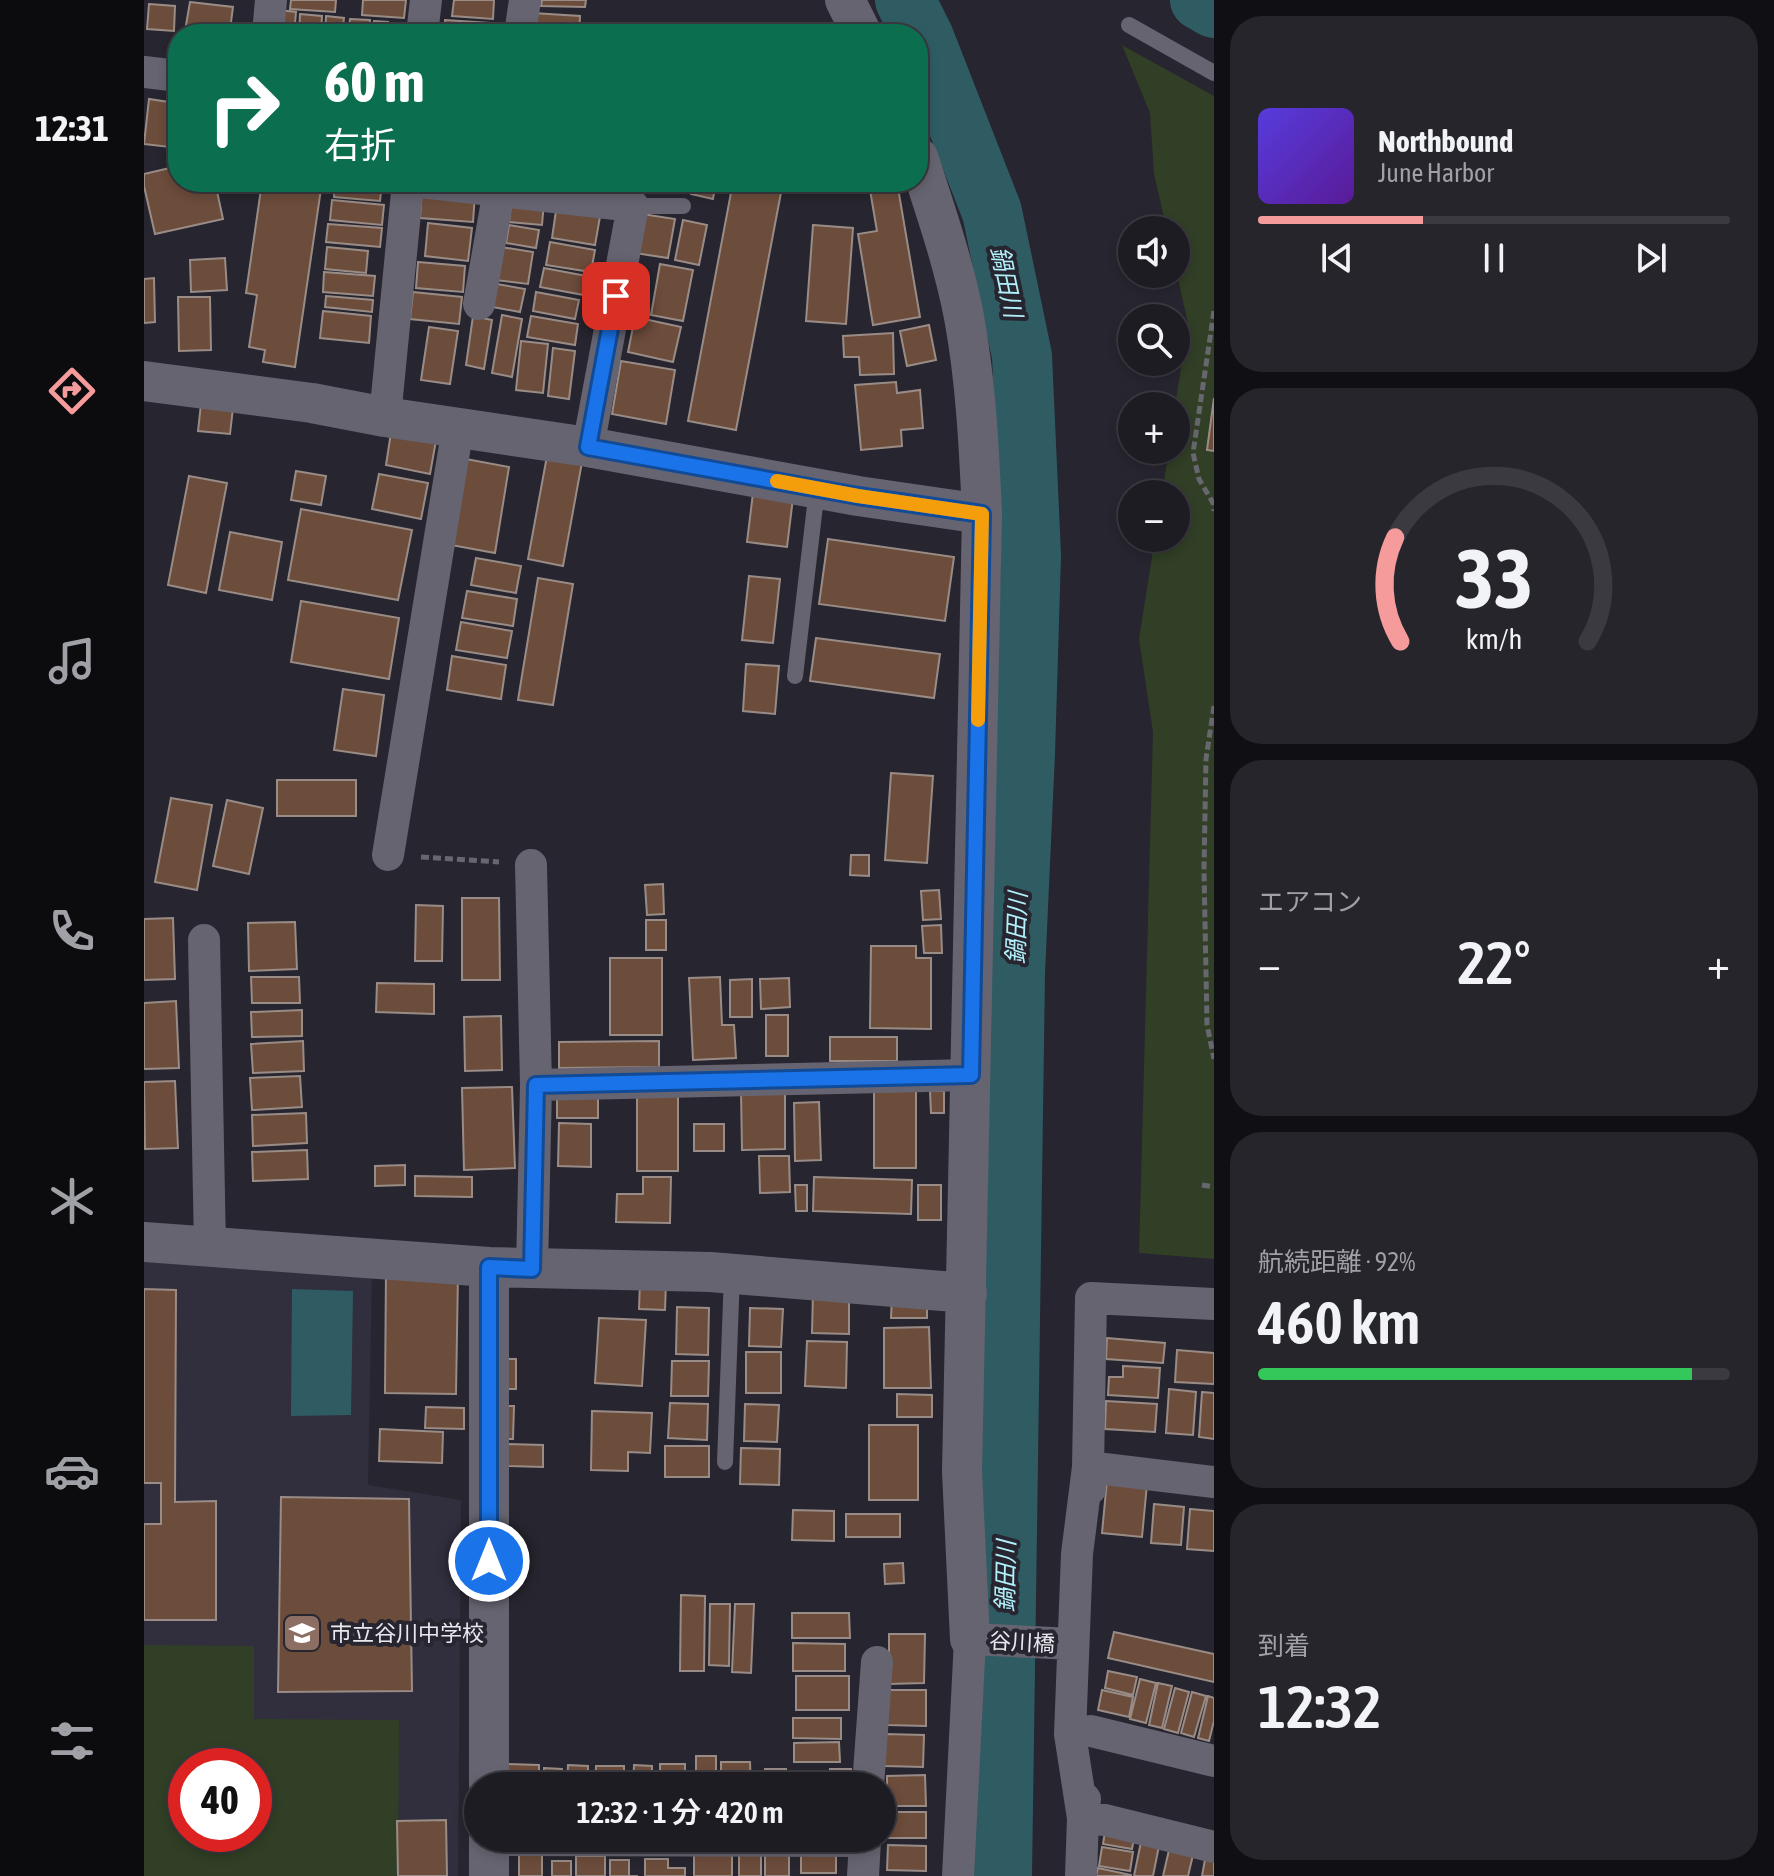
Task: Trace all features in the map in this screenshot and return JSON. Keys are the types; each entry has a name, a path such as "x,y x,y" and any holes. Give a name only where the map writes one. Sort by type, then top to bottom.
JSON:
{"street":[{"path":"269,24 271,0"},
{"path":"423,24 426,0"},
{"path":"521,24 525,0"},
{"path":"845,0 857,24"},
{"path":"144,72 168,75"},
{"path":"928,188 963,316 977,418 982,514 962,1472 970,1639 958,1876"},
{"path":"385,417 407,192"},
{"path":"479,304 499,192"},
{"path":"516,192 633,206 588,447"},
{"path":"144,381 312,403 982,514"},
{"path":"388,855 458,427"},
{"path":"531,865 536,1085 532,1269"},
{"path":"204,940 210,1247"},
{"path":"536,1085 971,1075"},
{"path":"144,1242 489,1267 732,1274 967,1293"},
{"path":"489,1267 489,1772"},
{"path":"1081,1876 1091,1731 1095,1553 1088,1467 1091,1298 1214,1304"},
{"path":"1088,1467 1214,1482"},
{"path":"1083,1818 1070,1734 1077,1554 1088,1467"},
{"name":"谷川橋","path":"970,1639 1073,1644"},
{"path":"869,1772 877,1662"},
{"path":"1091,1731 1214,1761"},
{"path":"1083,1818 1105,1820 1214,1847"},
{"path":"863,1876 864,1852"}],"lane":[{"path":"1129,25 1214,73"},
{"path":"633,206 683,206"},
{"path":"795,676 817,489"},
{"path":"725,1462 732,1274"}],"path":[{"path":"1214,311 1193,453 1199,479 1213,503 1214,511"},
{"path":"1214,706 1206,759 1204,870 1207,1025 1214,1059"},
{"path":"388,855 531,865"},
{"path":"1202,1185 1214,1187"}],"shaded area":[{"name":"市立谷川中学校","path":"144,1259 372,1274 368,1485 461,1500 458,1876 144,1876"}],"green space":[{"path":"1122,45 1214,96 1214,1259 1139,1253 1153,732 1139,639 1153,552 1190,552 1190,480 1164,480 1167,464 1190,464 1190,392 1177,392 1180,376 1190,376 1190,304 1184,304 1180,288 1190,288 1190,216 1164,216 1154,174 1150,113"},
{"path":"144,1645 254,1646 254,1719 399,1720 398,1876 144,1876"}],"water":[{"path":"292,1289 353,1291 351,1415 291,1416"}],"building":[{"path":"291,0 336,0 335,12 290,9"},
{"path":"363,0 406,0 404,18 362,15"},
{"path":"454,0 494,0 493,19 452,16"},
{"path":"542,0 586,0 585,7 541,6"},
{"path":"190,2 233,7 231,24 186,24"},
{"path":"149,4 175,6 174,24 168,24 168,31 147,29"},
{"path":"279,10 296,12 295,24 278,24"},
{"path":"533,13 580,16 580,24 532,24"},
{"path":"300,14 322,16 322,24 300,24"},
{"path":"326,16 344,18 343,24 326,24"},
{"path":"350,19 370,20 370,24 349,24"},
{"path":"445,20 490,23 490,24 445,24"},
{"path":"149,99 168,102 168,147 144,144"},
{"path":"168,168 168,192 217,192 223,219 155,234 144,174"},
{"path":"261,192 321,192 295,367 263,362 265,350 249,347 257,295 246,293"},
{"path":"334,192 381,192 380,201 334,197"},
{"path":"422,192 475,194 473,222 420,218"},
{"path":"691,192 714,192 713,199"},
{"path":"731,192 781,192 736,430 688,421"},
{"path":"870,192 899,192 920,317 873,325 858,234 877,231"},
{"path":"512,198 544,202 542,225 509,222"},
{"path":"332,200 384,205 382,225 330,220"},
{"path":"557,204 601,211 595,245 552,238"},
{"path":"642,214 675,219 668,258 635,253"},
{"path":"683,220 707,225 699,265 675,260"},
{"path":"428,223 472,228 468,261 425,256"},
{"path":"328,224 382,228 380,247 326,242"},
{"path":"509,225 539,230 536,248 506,243"},
{"path":"813,225 853,228 846,324 806,321"},
{"path":"550,242 595,250 591,272 546,265"},
{"path":"327,247 368,251 366,273 325,269"},
{"path":"501,247 533,252 528,284 495,280"},
{"path":"225,258 227,290 191,292 190,260"},
{"path":"418,262 465,266 463,292 416,288"},
{"path":"660,264 693,270 683,321 651,315"},
{"path":"544,268 592,277 589,296 540,287"},
{"path":"324,272 375,276 373,296 323,292"},
{"path":"154,278 155,322 144,323 144,279"},
{"path":"491,283 525,289 520,312 487,306"},
{"path":"413,292 462,297 459,324 410,319"},
{"path":"536,292 579,300 575,319 533,311"},
{"path":"326,296 373,300 372,312 325,307"},
{"path":"178,297 210,297 211,350 179,351"},
{"path":"323,311 371,316 369,343 320,338"},
{"path":"502,315 522,319 512,377 492,373"},
{"path":"473,316 492,320 484,369 466,365"},
{"path":"531,316 578,324 575,345 527,337"},
{"path":"635,317 681,327 673,362 628,352"},
{"path":"929,325 936,360 907,366 900,331"},
{"path":"429,327 458,331 450,384 421,380"},
{"path":"893,333 894,374 860,375 859,357 844,357 843,336"},
{"path":"521,341 548,344 543,393 516,390"},
{"path":"553,348 575,351 569,399 548,396"},
{"path":"621,361 675,370 666,424 612,414"},
{"path":"896,382 897,393 920,390 923,428 901,430 902,446 861,450 855,385"},
{"path":"202,395 234,399 230,434 198,431"},
{"path":"1214,398 1214,451 1207,450"},
{"path":"392,426 437,435 430,474 386,465"},
{"path":"547,456 582,462 563,566 528,559"},
{"path":"466,459 509,467 495,553 451,545"},
{"path":"296,471 326,476 321,505 291,500"},
{"path":"379,474 428,483 421,519 372,509"},
{"path":"189,476 227,483 206,593 168,585"},
{"path":"753,493 793,498 787,547 747,542"},
{"path":"301,509 412,530 398,600 288,580"},
{"path":"230,532 282,542 272,600 219,590"},
{"path":"828,539 954,557 945,621 819,604"},
{"path":"476,558 521,566 516,593 471,585"},
{"path":"749,576 780,579 773,643 742,640"},
{"path":"538,578 573,584 553,705 518,700"},
{"path":"467,591 517,599 513,626 462,618"},
{"path":"301,601 399,618 389,679 291,662"},
{"path":"461,622 512,631 507,658 456,650"},
{"path":"816,638 940,654 934,698 810,681"},
{"path":"452,656 506,665 501,699 447,690"},
{"path":"746,664 779,666 775,714 743,711"},
{"path":"343,689 384,695 376,756 334,750"},
{"path":"891,773 933,776 927,863 885,860"},
{"path":"277,780 356,780 356,816 277,816"},
{"path":"171,798 212,805 197,890 155,882"},
{"path":"227,800 263,808 249,874 213,866"},
{"path":"851,855 869,855 869,876 850,875"},
{"path":"663,884 664,914 647,915 645,885"},
{"path":"939,890 941,919 923,920 921,891"},
{"path":"462,898 499,898 500,980 462,980"},
{"path":"416,905 443,906 442,961 415,961"},
{"path":"173,918 175,979 144,980 144,919"},
{"path":"646,920 666,920 666,950 646,950"},
{"path":"295,922 297,969 249,971 248,923"},
{"path":"941,925 942,953 924,953 922,926"},
{"path":"871,946 916,946 916,958 931,958 931,1029 870,1028"},
{"path":"610,958 662,958 662,1035 610,1035"},
{"path":"251,977 299,977 300,1003 252,1003"},
{"path":"720,977 722,1025 734,1025 736,1058 693,1060 689,978"},
{"path":"789,978 790,1007 761,1009 760,979"},
{"path":"752,979 752,1017 730,1017 730,980"},
{"path":"377,983 434,984 434,1014 376,1012"},
{"path":"176,1001 179,1068 144,1069 144,1003"},
{"path":"302,1010 302,1036 252,1037 251,1012"},
{"path":"766,1015 788,1015 788,1056 766,1056"},
{"path":"501,1016 502,1070 465,1071 464,1017"},
{"path":"830,1037 897,1037 897,1061 830,1061"},
{"path":"303,1041 304,1071 253,1073 251,1044"},
{"path":"659,1041 659,1067 559,1068 559,1042"},
{"path":"300,1076 302,1107 252,1110 250,1078"},
{"path":"175,1081 178,1148 145,1149 144,1082"},
{"path":"512,1087 515,1168 464,1170 462,1088"},
{"path":"916,1090 916,1168 874,1168 874,1091"},
{"path":"741,1091 785,1091 785,1149 742,1150"},
{"path":"930,1091 944,1091 944,1113 931,1113"},
{"path":"557,1093 598,1093 598,1118 557,1118"},
{"path":"637,1093 678,1093 678,1171 637,1171"},
{"path":"819,1102 821,1160 795,1161 794,1103"},
{"path":"306,1113 307,1143 253,1146 252,1115"},
{"path":"559,1123 591,1124 591,1167 558,1166"},
{"path":"694,1124 724,1124 724,1151 694,1151"},
{"path":"307,1150 308,1179 253,1181 252,1152"},
{"path":"759,1156 789,1156 790,1192 760,1193"},
{"path":"405,1165 405,1185 375,1186 375,1166"},
{"path":"415,1176 472,1177 472,1197 415,1196"},
{"path":"643,1177 671,1177 670,1223 616,1222 617,1194 643,1194"},
{"path":"814,1177 912,1180 911,1214 813,1211"},
{"path":"795,1185 807,1185 807,1211 796,1211"},
{"path":"918,1185 941,1185 941,1220 918,1220"},
{"path":"386,1271 458,1273 456,1394 385,1393"},
{"path":"640,1281 666,1282 665,1310 639,1309"},
{"path":"144,1289 176,1290 175,1502 216,1501 216,1620 144,1620 144,1524 161,1524 161,1483 144,1483"},
{"path":"813,1292 849,1293 849,1334 812,1333"},
{"path":"892,1297 927,1298 927,1318 891,1318"},
{"path":"677,1307 709,1308 708,1355 676,1354"},
{"path":"750,1308 783,1309 781,1347 749,1346"},
{"path":"599,1318 646,1320 642,1386 595,1383"},
{"path":"929,1327 931,1388 884,1388 884,1328"},
{"path":"1107,1338 1165,1343 1163,1363 1106,1359"},
{"path":"807,1341 847,1342 846,1388 805,1386"},
{"path":"1177,1350 1214,1353 1214,1384 1175,1382"},
{"path":"746,1352 781,1352 781,1393 746,1393"},
{"path":"501,1359 516,1359 516,1389 500,1389"},
{"path":"672,1361 709,1361 708,1396 671,1396"},
{"path":"1123,1366 1160,1368 1158,1398 1108,1395 1109,1377 1123,1377"},
{"path":"1169,1389 1196,1392 1193,1435 1166,1433"},
{"path":"1202,1392 1214,1393 1214,1439 1199,1437"},
{"path":"897,1394 932,1395 932,1417 897,1417"},
{"path":"1106,1401 1157,1404 1155,1432 1105,1429"},
{"path":"670,1403 708,1404 707,1440 668,1438"},
{"path":"745,1404 779,1405 777,1442 744,1441"},
{"path":"498,1406 514,1406 513,1439 497,1439"},
{"path":"426,1407 464,1408 464,1429 425,1428"},
{"path":"592,1411 652,1413 650,1453 628,1452 628,1471 591,1470"},
{"path":"869,1425 918,1425 918,1500 869,1500"},
{"path":"380,1429 443,1432 442,1463 379,1461"},
{"path":"508,1444 543,1445 543,1467 508,1466"},
{"path":"665,1446 709,1446 709,1477 665,1477"},
{"path":"741,1448 780,1449 779,1485 740,1484"},
{"path":"1107,1480 1147,1484 1142,1537 1102,1533"},
{"path":"281,1497 409,1499 412,1691 278,1692"},
{"path":"1154,1504 1184,1507 1181,1545 1151,1543"},
{"path":"1190,1509 1214,1511 1214,1551 1187,1549"},
{"path":"793,1510 834,1511 834,1541 792,1540"},
{"path":"846,1514 900,1514 900,1537 846,1537"},
{"path":"903,1563 904,1583 885,1584 884,1564"},
{"path":"681,1595 705,1596 704,1671 680,1671"},
{"path":"710,1604 730,1604 729,1666 709,1665"},
{"path":"735,1604 754,1604 751,1673 732,1672"},
{"path":"792,1613 849,1613 850,1638 792,1638"},
{"path":"1114,1632 1214,1654 1214,1682 1108,1658"},
{"path":"889,1634 925,1634 924,1683 889,1684"},
{"path":"793,1643 845,1644 845,1671 793,1671"},
{"path":"1108,1671 1137,1677 1133,1695 1105,1688"},
{"path":"796,1676 849,1676 849,1710 796,1710"},
{"path":"1140,1679 1156,1683 1146,1723 1130,1719"},
{"path":"1158,1683 1172,1686 1162,1728 1149,1725"},
{"path":"1175,1688 1189,1692 1178,1733 1164,1729"},
{"path":"887,1690 926,1690 926,1726 887,1725"},
{"path":"1102,1690 1133,1697 1129,1717 1098,1710"},
{"path":"1192,1692 1206,1696 1194,1737 1181,1733"},
{"path":"1208,1696 1214,1698 1214,1721 1209,1741 1198,1738"},
{"path":"793,1718 841,1718 841,1739 793,1738"},
{"path":"885,1734 924,1735 923,1767 884,1766"},
{"path":"839,1742 840,1762 794,1762 794,1743"},
{"path":"696,1756 716,1756 716,1772 696,1772"},
{"path":"721,1762 750,1762 750,1772 721,1772"},
{"path":"507,1764 539,1765 539,1772 507,1772"},
{"path":"660,1764 685,1764 685,1772 660,1772"},
{"path":"568,1765 588,1766 588,1772 568,1772"},
{"path":"634,1765 652,1766 652,1772 634,1772"},
{"path":"596,1766 624,1766 624,1772 596,1772"},
{"path":"544,1768 562,1769 562,1772 544,1772"},
{"path":"765,1769 786,1769 786,1772 765,1772"},
{"path":"830,1769 851,1769 851,1772 830,1772"},
{"path":"925,1775 926,1806 896,1806 896,1776"},
{"path":"896,1812 926,1812 926,1838 896,1838"},
{"path":"446,1820 447,1876 398,1876 397,1821"},
{"path":"1106,1826 1135,1832 1132,1849 1103,1844"},
{"path":"1142,1837 1160,1841 1153,1876 1134,1876"},
{"path":"896,1845 926,1846 926,1871 887,1870 888,1852 896,1852"},
{"path":"1102,1847 1133,1852 1130,1871 1099,1866"},
{"path":"1169,1850 1193,1855 1188,1876 1163,1876"},
{"path":"519,1852 542,1852 542,1876 519,1876"},
{"path":"694,1852 732,1852 732,1876 694,1876"},
{"path":"739,1852 761,1852 761,1876 739,1876"},
{"path":"765,1852 789,1852 789,1876 765,1876"},
{"path":"801,1852 836,1852 836,1873 801,1873"},
{"path":"1206,1854 1214,1856 1214,1876 1202,1876"},
{"path":"576,1856 605,1856 605,1876 576,1876"},
{"path":"645,1859 668,1859 668,1868 685,1868 685,1876 645,1876"},
{"path":"610,1860 629,1860 629,1876 610,1876"},
{"path":"552,1861 571,1861 571,1876 552,1876"},
{"path":"1098,1868 1131,1875 1131,1876 1096,1876"}],"waterway":[{"name":"鍋田川","path":"905,0 917,24"},
{"path":"1200,0 1214,8"},
{"name":"鍋田川","path":"928,48 992,212 1022,356 1031,555 1015,973 1002,1876"}],"slow traffic":[{"path":"777,481 982,514 978,720"}],"place":[{"name":"市立谷川中学校","path":"302,1633"}],"route":[{"path":"489,1561 489,1267 532,1269 536,1085 971,1075 982,514 858,496 588,447 616,296"}]}
